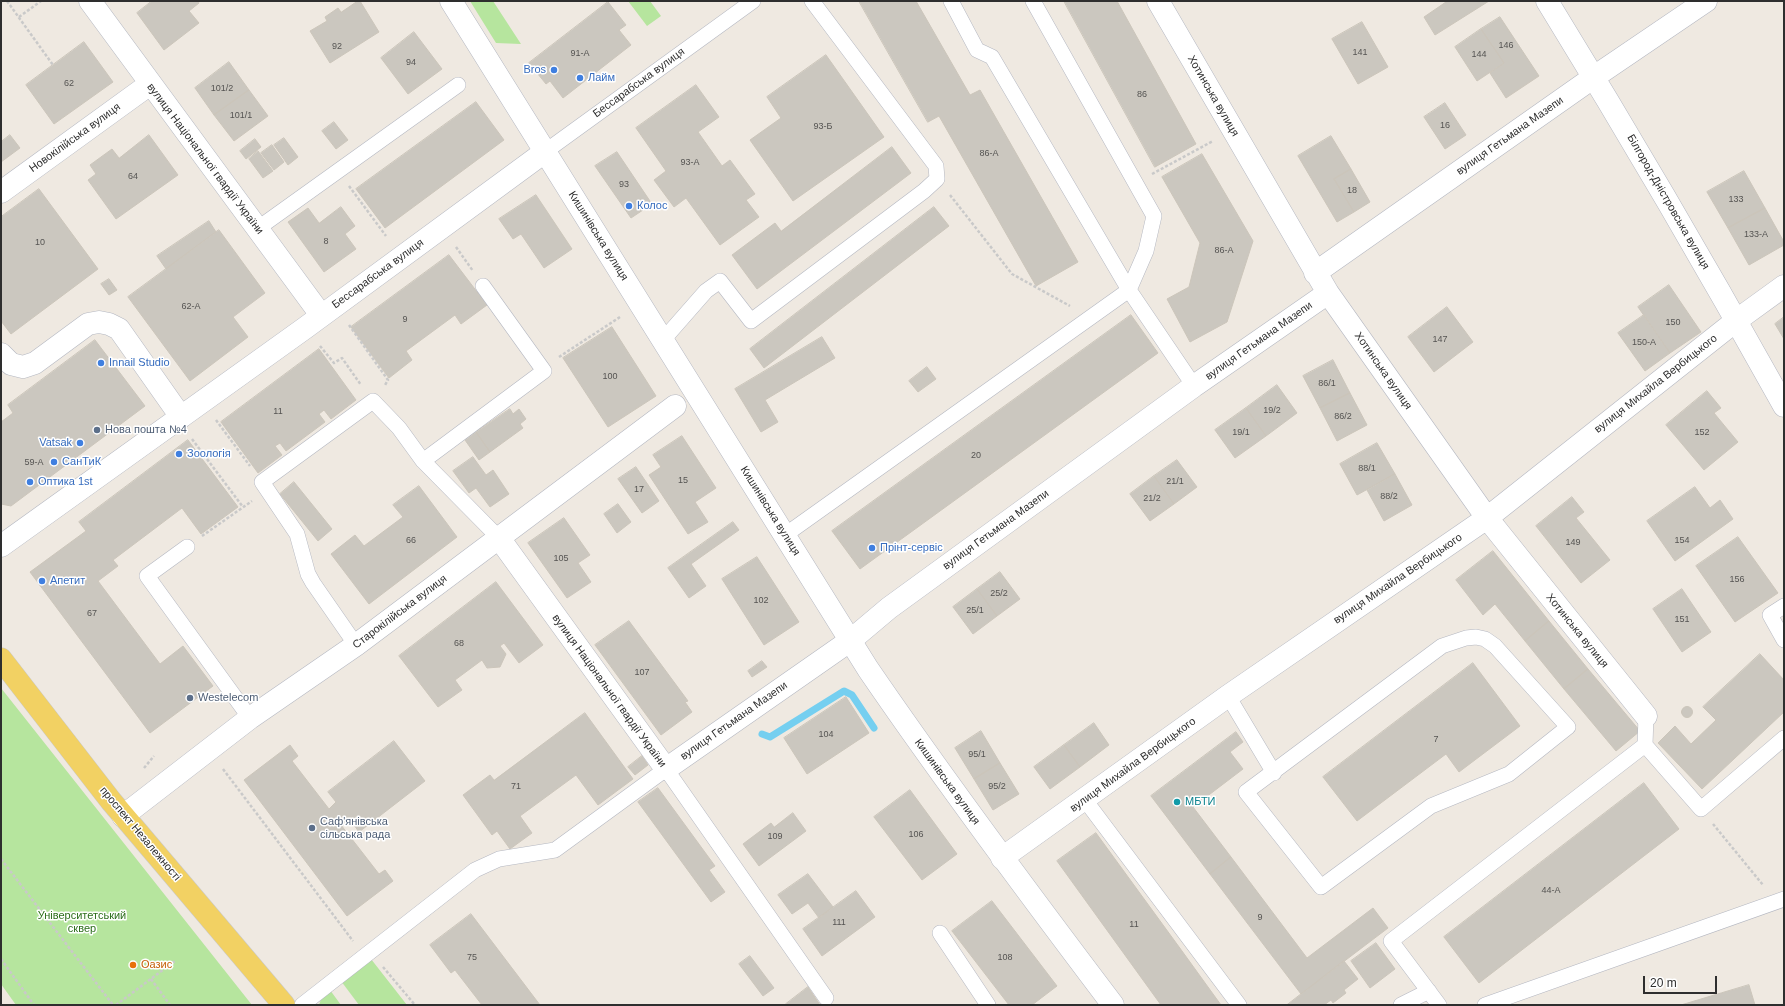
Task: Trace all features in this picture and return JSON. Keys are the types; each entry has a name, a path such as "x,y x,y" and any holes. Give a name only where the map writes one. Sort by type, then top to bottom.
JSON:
{"main road":[{"name":"проспект Незалежності","path":"1,659 123,816 284,1005"}],"street":[{"name":"вулиця Національної гвардії України","path":"90,1 321,316"},
{"name":"Кишинівська вулиця","path":"451,1 868,669 921,746 1002,858 1113,1005"},
{"name":"Хотинська вулиця","path":"1158,1 1328,293 1486,518 1646,716"},
{"name":"Білгород-Дністровська вулиця","path":"1547,1 1594,77 1737,320 1784,406"},
{"name":"вулиця Гетьмана Мазепи","path":"1315,273 1594,77 1706,1"},
{"name":"Новокілійська вулиця","path":"1,192 150,84"},
{"name":"Бессарабська вулиця","path":"1,546 321,316 546,151"},
{"name":"вулиця Михайла Вербицького","path":"1002,858 1085,800 1228,696 1486,518 1737,320 1784,286"},
{"name":"вулиця Гетьмана Мазепи","path":"666,770 851,640 896,604 1194,386 1328,293"},
{"path":"1,354 11,364 23,367 35,363 88,324 99,322 109,324 118,329 181,417"},
{"name":"Старокілійська вулиця","path":"123,816 250,718 356,645 670,410"},
{"name":"вулиця Національної гвардії України","path":"499,538 666,770"}],"lane":[{"name":"Бессарабська вулиця","path":"546,151 753,1"},
{"path":"663,340 706,291 720,282 751,321 918,196 938,179 936,166 812,1"},
{"path":"951,1 977,50 992,57 1129,290 1194,386"},
{"path":"785,535 1129,290 1146,251 1154,216 1033,1"},
{"path":"257,229 458,85"},
{"path":"423,461 544,371 483,286"},
{"path":"356,645 313,583 308,574 297,534 265,486 373,401"},
{"name":"вулиця Національної гвардії України","path":"373,401 399,428 423,461 499,538"},
{"path":"187,547 147,576 250,718"},
{"path":"1784,606 1770,615 1784,640"},
{"path":"1466,638 1485,638 1495,646 1568,727 1509,774 1431,806 1321,887 1246,792 1274,773 1442,646 1466,638"},
{"path":"1228,696 1274,773"},
{"path":"1646,716 1645,745 1701,809 1784,738"},
{"path":"1439,1005 1392,942 1645,745"},
{"path":"302,1005 475,870 499,859 555,850 666,770"},
{"name":"вулиця Національної гвардії України","path":"666,770 826,998"},
{"path":"1085,800 1239,1005"},
{"path":"1485,1005 1781,900"},
{"path":"940,933 988,1005"},
{"path":"1401,1005 1429,991"}],"path":[{"path":"7,1 54,65"},
{"path":"19,17 41,1"},
{"path":"1135,183 1233,130"},
{"path":"338,171 386,236"},
{"path":"938,179 1012,274 1091,318"},
{"path":"456,246 483,286"},
{"path":"544,371 560,356 620,317"},
{"path":"319,345 334,363 342,358 373,401 388,380 345,320"},
{"path":"187,547 243,507 265,486 216,420"},
{"path":"190,437 243,507"},
{"path":"208,750 356,946"},
{"path":"1701,809 1781,900"},
{"path":"1,859 113,1005"},
{"path":"1,959 34,1005"},
{"path":"116,1005 175,961"},
{"path":"379,962 415,1005"},
{"path":"151,979 170,1005"}],"green space":[{"path":"470,1 493,1 521,44 496,43"},
{"path":"628,1 650,1 661,16 647,26"},
{"name":"Університетський сквер","path":"1,688 252,1005 16,1005 1,984"},
{"path":"371,959 407,1005 359,1005 341,981"},
{"path":"330,990 341,1005 319,1005 321,999"}],"building":[{"path":"152,1 198,1 199,3 189,11 199,23 164,50 137,13"},
{"path":"360,1 379,32 330,63 310,31 327,21 325,17 338,8 341,12"},
{"path":"859,1 916,1 970,95 980,90 1078,262 1036,286 939,116 928,122"},
{"path":"1064,1 1117,1 1196,144 1155,167"},
{"path":"1446,1 1489,1 1435,35 1424,17"},
{"path":"608,2 626,25 619,30 631,45 563,98 550,81 546,84 529,63"},
{"path":"1500,17 1539,76 1506,98 1490,73 1504,63 1481,29"},
{"path":"1362,22 1388,67 1358,84 1332,39"},
{"path":"1481,29 1504,63 1477,81 1455,47"},
{"path":"414,32 442,69 408,94 381,58"},
{"path":"84,42 113,82 54,124 26,85"},
{"path":"826,55 884,137 793,201 750,140 781,118 767,97"},
{"path":"229,62 249,90 214,115 195,88"},
{"path":"696,85 719,117 698,132 722,166 730,160 755,194 746,200 759,217 720,245 686,198 674,207 654,180 666,171 636,128"},
{"path":"249,90 268,116 234,141 214,115"},
{"path":"476,102 504,140 385,228 356,189"},
{"path":"1445,103 1466,135 1445,149 1424,117"},
{"path":"334,122 348,140 336,149 322,131"},
{"path":"10,135 20,148 1,162 1,142"},
{"path":"149,135 178,175 116,219 88,180 96,174 90,165 112,149 119,158"},
{"path":"1331,136 1351,169 1334,179 1354,212 1337,222 1298,156"},
{"path":"284,138 298,157 288,165 274,145"},
{"path":"255,139 261,147 246,159 240,151"},
{"path":"272,145 284,162 274,170 261,153"},
{"path":"892,147 911,173 757,289 732,255 775,223 781,231"},
{"path":"258,151 273,171 263,178 249,159"},
{"path":"617,152 652,204 631,218 595,166"},
{"path":"1202,154 1253,241 1227,322 1190,342 1167,299 1189,287 1200,243 1162,177"},
{"path":"1351,169 1370,202 1354,212 1334,179"},
{"path":"1744,171 1765,208 1728,228 1707,192"},
{"path":"39,189 98,269 11,334 1,321 1,217"},
{"path":"536,195 572,249 544,268 521,234 513,239 499,219"},
{"path":"341,207 355,226 345,234 356,249 324,272 288,222 308,208 319,223"},
{"path":"934,207 949,226 764,368 750,349"},
{"path":"1765,208 1784,242 1784,245 1749,265 1728,228"},
{"path":"209,221 216,232 166,269 157,256"},
{"path":"219,230 265,293 233,317 248,337 190,381 128,297"},
{"path":"449,255 487,305 461,324 455,315 406,351 412,360 389,378 351,327"},
{"path":"109,279 117,290 109,295 101,284"},
{"path":"1669,285 1701,332 1670,353 1638,307"},
{"path":"1447,307 1473,342 1434,372 1408,337"},
{"path":"1131,315 1158,353 860,569 832,531"},
{"path":"1644,315 1670,353 1645,371 1618,333"},
{"path":"1784,317 1784,339 1775,324"},
{"path":"612,327 656,396 608,427 563,358"},
{"path":"822,337 835,358 765,400 778,422 761,432 735,389"},
{"path":"95,340 145,406 11,506 1,504 1,422 13,413 8,405"},
{"path":"319,349 356,400 331,419 324,410 319,414 325,422 286,451 280,443 275,446 282,455 258,473 221,422"},
{"path":"1333,360 1350,393 1320,408 1303,376"},
{"path":"927,367 936,379 918,392 909,381"},
{"path":"1277,385 1297,413 1266,436 1246,408"},
{"path":"1707,391 1721,408 1714,413 1738,442 1704,470 1666,425"},
{"path":"1350,393 1367,425 1337,441 1320,408"},
{"path":"1246,408 1266,436 1235,458 1215,430"},
{"path":"510,409 513,414 519,409 526,419 520,424 523,428 490,452 476,432"},
{"path":"476,432 490,452 479,460 465,440"},
{"path":"682,436 716,488 695,502 708,522 688,534 649,475 661,467 653,455"},
{"path":"188,440 238,507 201,534 182,508 113,560 118,566 98,581 160,664 183,646 213,686 150,733 30,572 86,531 79,522"},
{"path":"1377,443 1395,474 1357,495 1340,464"},
{"path":"473,457 486,475 493,470 509,494 490,507 476,488 469,493 453,471"},
{"path":"1177,460 1197,487 1174,504 1154,476"},
{"path":"636,467 659,501 642,513 618,479"},
{"path":"1395,474 1412,505 1384,521 1367,490"},
{"path":"1154,476 1174,504 1150,521 1130,494"},
{"path":"294,482 332,529 318,541 280,494"},
{"path":"419,486 457,537 369,604 331,554 355,535 364,546 403,517 393,505"},
{"path":"1695,487 1710,508 1720,500 1733,519 1675,561 1647,521"},
{"path":"1572,497 1584,512 1576,518 1610,560 1581,583 1536,526"},
{"path":"618,504 631,522 617,533 604,514"},
{"path":"564,518 590,555 578,563 591,582 567,598 528,543"},
{"path":"733,522 739,530 691,564 706,586 689,598 668,568"},
{"path":"1738,537 1778,593 1735,622 1696,566"},
{"path":"1493,551 1549,621 1525,641 1495,604 1483,615 1456,580"},
{"path":"757,557 799,622 764,645 722,579"},
{"path":"1000,572 1020,599 997,616 977,589"},
{"path":"496,582 543,645 519,663 504,643 500,646 506,654 500,667 487,668 482,660 455,680 462,690 438,707 399,656"},
{"path":"977,589 997,616 973,634 953,607"},
{"path":"1682,589 1711,632 1682,652 1653,609"},
{"path":"629,621 688,701 685,702 692,712 661,735 595,645"},
{"path":"1549,621 1588,669 1564,689 1525,641"},
{"path":"1760,654 1784,680 1784,712 1702,789 1658,743 1675,726 1691,744 1716,720 1703,707"},
{"path":"762,661 767,667 752,677 748,671"},
{"path":"1473,663 1520,726 1459,772 1446,754 1357,821 1323,777"},
{"path":"1588,669 1640,731 1616,751 1564,689"},
{"path":"846,697 869,733 807,774 784,738"},
{"path":"1687,706 1691,708 1693,712 1691,716 1687,718 1683,716 1681,712 1683,708"},
{"path":"585,713 633,779 598,805 576,775 520,816 532,833 510,849 497,831 492,835 463,795 490,775 494,780"},
{"path":"1094,723 1109,745 1080,767 1064,745"},
{"path":"981,731 1000,763 974,779 955,748"},
{"name":"МБТИ","path":"1236,732 1243,742 1230,752 1243,769 1193,807 1231,857 1210,874 1151,796"},
{"name":"Саф'янівська сільська рада","path":"394,741 425,781 359,832 349,818 341,825 379,874 385,870 393,881 347,916 244,780 290,745 298,756 292,761 329,809 336,802 328,792"},
{"path":"1064,745 1080,767 1050,789 1034,767"},
{"path":"642,756 648,765 635,775 628,767"},
{"path":"1000,763 1019,794 993,810 974,779"},
{"path":"1644,783 1679,829 1479,983 1444,937"},
{"path":"658,788 715,866 709,870 725,892 711,902 638,802"},
{"path":"910,790 957,854 922,880 874,817"},
{"path":"793,813 806,831 759,866 743,844 771,823 774,827"},
{"path":"1096,833 1221,1005 1161,1005 1057,861"},
{"path":"1231,857 1307,958 1373,908 1388,928 1301,994 1210,874"},
{"path":"808,874 833,907 819,918 808,903 792,914 778,895"},
{"path":"856,891 875,917 822,956 803,929"},
{"path":"992,901 1057,986 1032,1005 1009,1005 952,931"},
{"path":"471,914 540,1005 482,1005 455,970 451,973 430,945"},
{"path":"1376,943 1395,969 1370,988 1351,961"},
{"path":"750,956 774,988 763,996 739,964"},
{"path":"1344,961 1358,979 1344,990 1346,993 1333,1003 1331,1000 1324,1005 1287,1005"},
{"path":"1749,985 1755,1005 1681,1005 1721,993"},
{"path":"808,987 820,1005 786,1004"}],"waterway":[{"path":"762,734 770,737 844,691 852,695 874,728"}],"place":[{"name":"Bros","path":"554,70"},
{"name":"Лайм","path":"580,78"},
{"name":"Колос","path":"629,206"},
{"name":"Innail Studio","path":"101,363"},
{"name":"Нова пошта №4","path":"97,430"},
{"name":"Vatsak","path":"80,443"},
{"name":"Зоологія","path":"179,454"},
{"name":"СанТиК","path":"54,462"},
{"name":"Оптика 1st","path":"30,482"},
{"name":"Прінт-сервіс","path":"872,548"},
{"name":"Апетит","path":"42,581"},
{"name":"Westelecom","path":"190,698"},
{"name":"МБТИ","path":"1177,802"},
{"name":"Саф'янівська сільська рада","path":"312,828"},
{"name":"Оазис","path":"133,965"}]}
